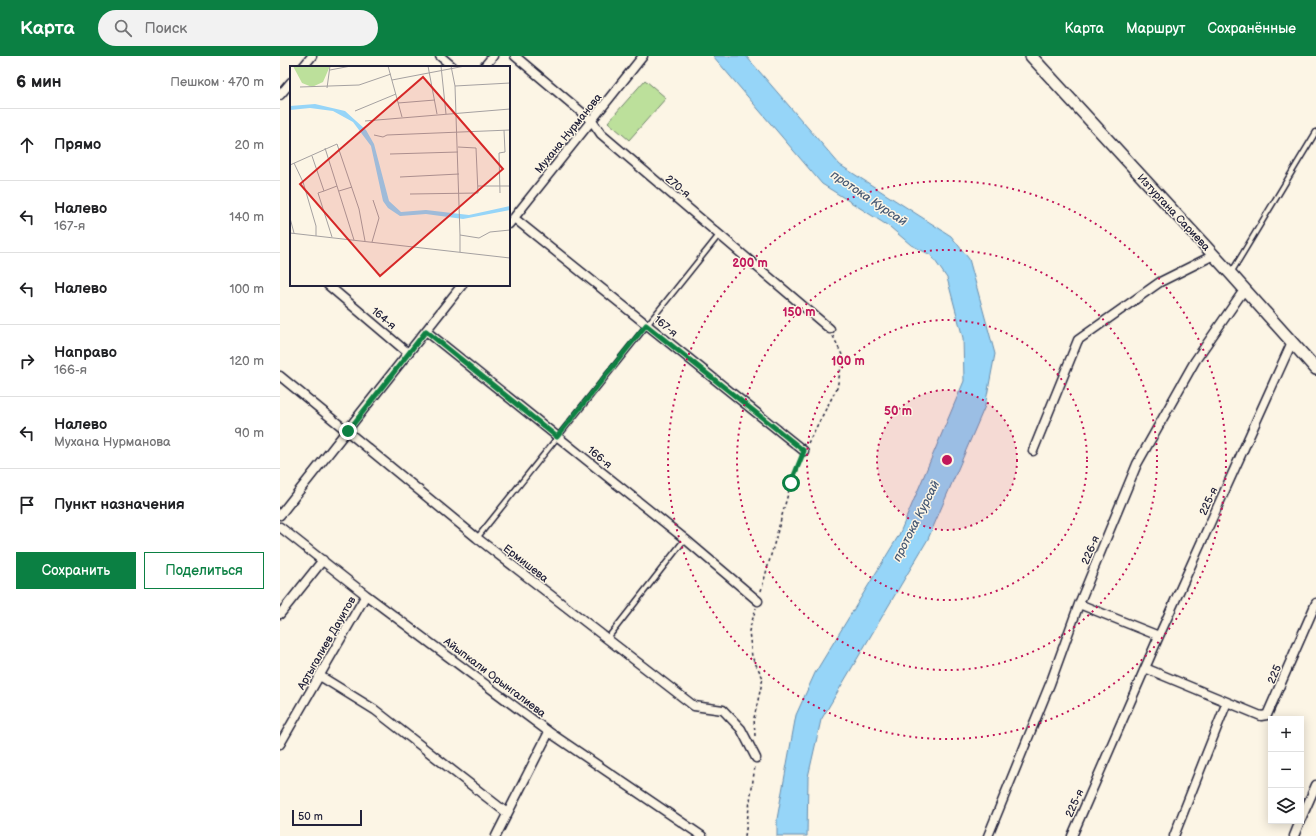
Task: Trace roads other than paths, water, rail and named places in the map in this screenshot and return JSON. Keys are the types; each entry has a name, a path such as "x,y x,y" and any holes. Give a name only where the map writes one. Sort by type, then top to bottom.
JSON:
{"street":[{"path":"304,66 312,56"},
{"path":"440,56 452,66"},
{"path":"485,66 493,56"},
{"name":"270-я","path":"515,56 592,121 601,134 830,329"},
{"name":"Мухана Нурманова","path":"511,221 643,56"},
{"name":"Изтургана Сариева","path":"1031,56 1214,255 1316,369"},
{"path":"280,95 290,83"},
{"name":"167-я","path":"511,221 646,325 804,451"},
{"path":"1033,451 1078,340 1160,282 1214,255"},
{"name":"164-я","path":"329,286 408,352"},
{"path":"280,515 461,286"},
{"name":"226-я","path":"988,836 1050,684 1079,604 1137,464 1195,361 1244,290"},
{"name":"166-я","path":"426,331 685,539 758,600"},
{"name":"225-я","path":"1072,836 1158,636 1292,342"},
{"name":"Ермишева","path":"280,376 476,538 694,706 723,710 741,729 756,758"},
{"name":"Айыпкали Орынгалиева","path":"280,527 366,595 549,732 702,836"},
{"path":"280,614 323,560"},
{"name":"Артыгалиев Дауитов","path":"280,744 366,595"},
{"name":"225","path":"1227,702 1261,716 1267,715 1316,603"},
{"path":"1079,604 1158,636"},
{"path":"1145,668 1227,702 1174,836"},
{"path":"320,676 374,710 507,813"},
{"path":"496,836 549,732"},
{"path":"1304,813 1316,785"},
{"path":"1294,836 1299,824"}],"lane":[{"path":"1231,274 1316,132"},
{"path":"476,538 719,235"},
{"path":"607,639 685,539"}],"water":[{"name":"протока Курсай","path":"713,56 746,56 840,165 951,236 969,259 995,354 985,406 928,539 821,720 808,777 807,836 777,836 777,819 796,715 815,673 899,535 964,381 963,338 947,278 931,255 911,245 890,227 822,184"}]}
